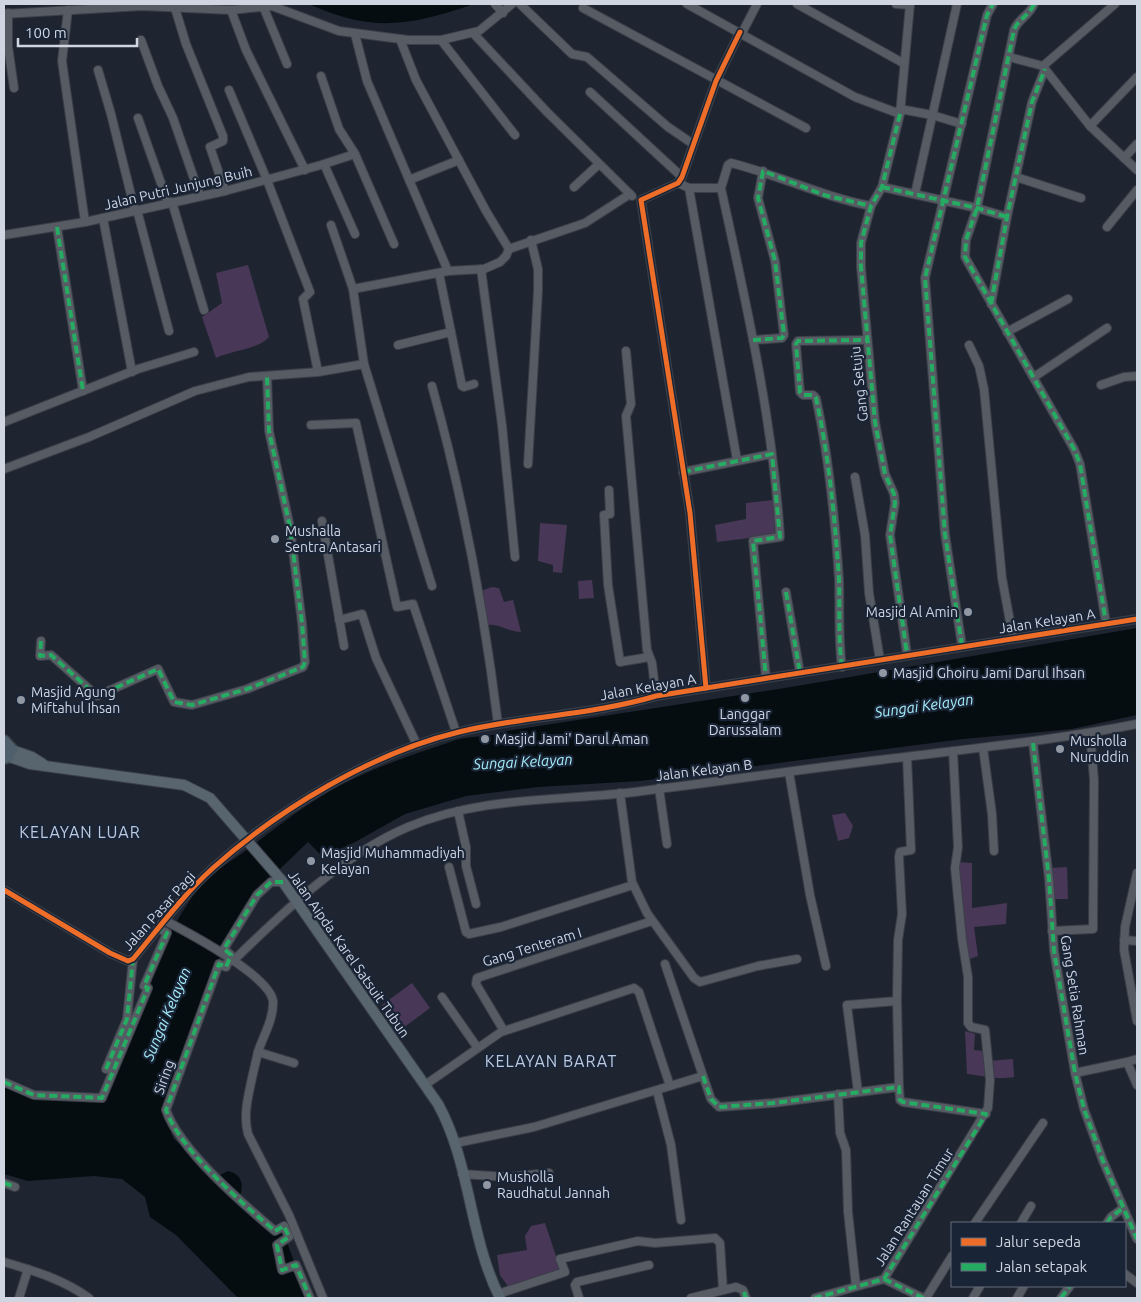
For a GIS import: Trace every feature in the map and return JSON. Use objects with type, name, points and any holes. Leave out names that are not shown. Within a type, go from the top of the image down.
[{"type":"main road","name":"Jalan Aipda. Karel Satsuit Tubun","points":[[6,751],[30,764],[184,785],[196,789],[210,798],[256,850],[298,902],[425,1085],[448,1123],[456,1143],[481,1246],[499,1296]]},
{"type":"street","points":[[14,88],[6,14],[73,7],[142,6],[231,10],[263,6],[281,8],[328,28],[355,34],[400,39],[441,40],[473,33],[503,13],[512,4]]},
{"type":"street","points":[[520,4],[572,54],[587,57],[668,127],[693,144]]},
{"type":"street","points":[[687,4],[741,32],[855,97],[900,112],[932,115],[962,124]]},
{"type":"street","points":[[641,200],[680,180],[716,81],[757,4]]},
{"type":"street","points":[[797,4],[903,63]]},
{"type":"street","points":[[896,4],[910,4]]},
{"type":"street","name":"Gang Setuju","points":[[908,654],[890,535],[895,503],[894,494],[886,474],[875,422],[866,340],[861,243],[871,206],[882,187],[900,112],[903,63],[910,4]]},
{"type":"street","points":[[915,194],[957,4]]},
{"type":"street","points":[[962,646],[946,541],[925,293],[926,273],[932,258],[987,15],[993,4]]},
{"type":"street","points":[[1034,4],[1028,14],[1015,26],[977,208],[966,240],[966,257],[1007,332],[1067,433],[1080,464],[1106,623]]},
{"type":"street","points":[[991,304],[1007,217],[1032,102],[1044,68],[1115,4]]},
{"type":"street","points":[[496,5],[503,13]]},
{"type":"street","points":[[263,6],[287,64]]},
{"type":"street","points":[[73,7],[62,61],[86,222]]},
{"type":"street","points":[[175,8],[186,44],[223,136],[223,141],[210,148],[225,191]]},
{"type":"street","points":[[583,8],[806,128]]},
{"type":"street","points":[[231,10],[246,50],[304,170]]},
{"type":"street","points":[[473,33],[599,164],[630,194],[641,200]]},
{"type":"street","points":[[355,34],[367,81],[448,271]]},
{"type":"street","points":[[400,39],[416,80],[509,249]]},
{"type":"street","points":[[141,40],[158,86],[173,118],[200,196]]},
{"type":"street","points":[[441,40],[515,135]]},
{"type":"street","points":[[1009,57],[1044,68],[1090,126],[1137,170]]},
{"type":"street","points":[[98,70],[169,331]]},
{"type":"street","points":[[321,76],[339,129],[355,154],[394,244]]},
{"type":"street","points":[[1090,126],[1137,76]]},
{"type":"street","points":[[229,90],[267,180],[310,292],[303,299],[318,372]]},
{"type":"street","points":[[590,92],[689,188],[737,460]]},
{"type":"street","points":[[138,118],[170,202],[204,310]]},
{"type":"street","points":[[1124,158],[1137,144]]},
{"type":"street","name":"Jalan Putri Junjung Buih","points":[[4,235],[86,222],[225,191],[355,154]]},
{"type":"street","points":[[409,180],[459,160]]},
{"type":"street","points":[[766,678],[753,541],[780,537],[772,454],[752,340],[721,188],[729,163],[763,171],[824,195],[871,206]]},
{"type":"street","points":[[324,164],[355,234]]},
{"type":"street","points":[[574,187],[599,164]]},
{"type":"street","points":[[752,340],[782,338],[784,335],[775,261],[758,198],[763,171]]},
{"type":"street","points":[[1016,177],[1081,198]]},
{"type":"street","points":[[882,187],[977,208],[1007,217]]},
{"type":"street","points":[[689,188],[721,188]]},
{"type":"street","points":[[1107,227],[1137,190]]},
{"type":"street","points":[[353,289],[448,271],[481,269],[500,262],[506,256],[509,249],[585,223],[630,194]]},
{"type":"street","points":[[641,200],[697,571],[699,635],[706,688]]},
{"type":"street","points":[[104,218],[132,372]]},
{"type":"street","points":[[332,225],[353,289],[364,364],[432,586]]},
{"type":"street","points":[[57,227],[83,391]]},
{"type":"street","points":[[528,464],[538,291],[538,269],[531,240]]},
{"type":"street","points":[[481,269],[502,426],[515,557]]},
{"type":"street","points":[[439,273],[462,386],[464,388],[474,384]]},
{"type":"street","points":[[1007,332],[1068,299]]},
{"type":"street","points":[[1034,377],[1107,328]]},
{"type":"street","points":[[398,345],[451,332]]},
{"type":"street","points":[[842,667],[839,642],[838,579],[825,444],[815,396],[800,392],[796,344],[798,341],[866,340]]},
{"type":"street","points":[[970,345],[979,366],[984,389],[1002,578],[1013,638]]},
{"type":"street","points":[[626,351],[631,404],[626,416],[649,657],[656,696]]},
{"type":"street","points":[[4,422],[132,372],[194,352]]},
{"type":"street","points":[[4,469],[89,437],[194,391],[249,377],[318,372],[364,364]]},
{"type":"street","points":[[40,641],[40,656],[51,655],[97,696],[158,669],[174,702],[192,705],[247,689],[303,667],[305,662],[302,623],[290,527],[269,431],[267,376]]},
{"type":"street","points":[[1100,385],[1137,376]]},
{"type":"street","points":[[432,386],[462,500],[487,633],[498,724]]},
{"type":"street","points":[[311,425],[356,423],[397,607],[413,604],[456,732]]},
{"type":"street","points":[[683,472],[772,454]]},
{"type":"street","points":[[855,477],[865,535],[868,593],[880,660]]},
{"type":"street","points":[[609,490],[610,514],[604,515],[607,565],[620,662],[649,657]]},
{"type":"street","points":[[322,521],[344,646]]},
{"type":"street","points":[[786,592],[800,673]]},
{"type":"street","points":[[339,620],[362,614],[376,658],[417,745]]},
{"type":"street","name":"Jalan Kelayan A","points":[[246,840],[321,790],[362,768],[417,745],[456,732],[627,703],[656,696],[842,667],[908,654],[1137,619]]},
{"type":"street","name":"Jalan Kelayan B","points":[[229,958],[359,853],[406,828],[458,811],[492,803],[620,793],[907,756],[1033,743],[1137,724]]},
{"type":"street","points":[[1052,932],[1093,929],[1094,779],[1090,734]]},
{"type":"street","name":"Gang Setia Rahman","points":[[1033,743],[1052,932],[1075,1073],[1084,1109],[1122,1208],[1137,1239]]},
{"type":"street","points":[[983,748],[992,814],[994,851]]},
{"type":"street","points":[[907,756],[911,850],[899,854],[902,914],[898,940],[897,1001],[900,1100],[986,1114],[990,1095],[985,1030],[971,1027],[968,1023],[968,977],[955,868],[958,847],[953,751]]},
{"type":"street","points":[[789,772],[810,895],[826,966]]},
{"type":"street","points":[[659,788],[667,844]]},
{"type":"street","points":[[620,793],[633,885],[652,921],[697,981],[797,959]]},
{"type":"street","points":[[458,811],[466,846],[466,866],[476,904]]},
{"type":"street","name":"Jalan Pasar Pagi","points":[[4,890],[110,953],[128,960],[133,959],[158,928],[214,867],[246,840]]},
{"type":"street","points":[[449,867],[466,932],[469,934],[501,927],[633,885]]},
{"type":"street","points":[[1137,873],[1124,940],[1126,965],[1137,1021]]},
{"type":"street","points":[[229,958],[231,955],[224,949],[257,895],[271,882],[280,880]]},
{"type":"street","points":[[166,921],[229,958],[257,977],[271,994],[271,1017],[258,1052],[245,1122],[248,1134],[291,1218],[323,1298]]},
{"type":"street","name":"Gang Tenteram I","points":[[504,1030],[476,984],[476,978],[652,921]]},
{"type":"street","points":[[4,1082],[34,1095],[102,1098],[148,988],[144,986],[167,933],[158,928]]},
{"type":"street","points":[[1124,940],[1137,941]]},
{"type":"street","name":"Siring","points":[[229,958],[226,967],[219,964],[166,1110],[179,1138],[239,1200],[275,1231],[284,1226]]},
{"type":"street","points":[[106,1069],[127,1019],[133,959]]},
{"type":"street","points":[[665,964],[711,1099],[719,1107],[768,1104],[899,1087]]},
{"type":"street","points":[[425,1085],[504,1030],[634,988],[639,992],[670,1086]]},
{"type":"street","points":[[442,997],[477,1047]]},
{"type":"street","points":[[858,1092],[847,1005],[897,1001]]},
{"type":"street","points":[[258,1052],[294,1063]]},
{"type":"street","points":[[1075,1073],[1137,1059]]},
{"type":"street","points":[[1127,1062],[1137,1085]]},
{"type":"street","points":[[456,1143],[534,1127],[703,1076]]},
{"type":"street","points":[[657,1091],[671,1145],[681,1220]]},
{"type":"street","points":[[838,1094],[840,1133],[846,1150],[848,1212],[856,1286]]},
{"type":"street","name":"Jalan Rantauan Timur","points":[[815,1298],[884,1279],[986,1114]]},
{"type":"street","points":[[976,1222],[1044,1123]]},
{"type":"street","points":[[462,1174],[507,1177],[549,1173]]},
{"type":"street","points":[[4,1183],[15,1187]]},
{"type":"street","points":[[1022,1222],[1030,1206]]},
{"type":"street","points":[[1108,1222],[1122,1208]]},
{"type":"street","points":[[291,1218],[284,1221],[289,1237],[277,1245],[282,1270],[296,1265],[310,1298]]},
{"type":"street","points":[[499,1296],[565,1272],[560,1259],[609,1246],[638,1241],[655,1243],[715,1238],[720,1243],[724,1290]]},
{"type":"street","points":[[884,1279],[924,1298],[951,1258]]},
{"type":"street","points":[[4,1262],[49,1275],[72,1286],[89,1298]]},
{"type":"street","points":[[579,1298],[575,1285],[577,1282],[649,1265]]},
{"type":"street","points":[[19,1298],[28,1269]]},
{"type":"street","points":[[1126,1275],[1137,1283]]},
{"type":"street","points":[[973,1298],[979,1287]]},
{"type":"street","points":[[1017,1298],[1023,1287]]},
{"type":"street","points":[[1061,1298],[1069,1287]]},
{"type":"street","points":[[691,1298],[740,1288],[746,1298]]},
{"type":"shaded area","points":[[248,265],[269,337],[258,345],[216,358],[202,317],[222,303],[216,273]]},
{"type":"shaded area","points":[[773,500],[775,535],[717,542],[715,525],[746,519],[746,503]]},
{"type":"shaded area","points":[[540,523],[567,525],[562,573],[553,572],[553,565],[538,561]]},
{"type":"shaded area","points":[[592,580],[594,598],[579,599],[578,581]]},
{"type":"shaded area","points":[[492,587],[499,588],[504,602],[513,600],[521,632],[496,625],[487,625],[481,591]]},
{"type":"shaded area","points":[[845,813],[853,826],[849,838],[838,841],[832,815]]},
{"type":"shaded area","points":[[958,862],[972,863],[972,908],[1007,903],[1006,924],[974,927],[978,956],[970,959],[966,945]]},
{"type":"shaded area","points":[[1067,867],[1068,899],[1053,899],[1050,868]]},
{"type":"shaded area","points":[[412,983],[430,1008],[399,1031],[382,1005]]},
{"type":"shaded area","points":[[965,1031],[975,1034],[974,1050],[984,1051],[987,1061],[1013,1059],[1014,1077],[996,1078],[967,1074]]},
{"type":"shaded area","points":[[545,1223],[561,1271],[510,1289],[500,1275],[497,1255],[527,1250],[525,1236],[531,1226]]},
{"type":"water","points":[[309,4],[474,4],[451,12],[410,21],[372,23],[332,13]]},
{"type":"water","name":"Sungai Kelayan","points":[[1137,628],[1137,715],[1072,729],[963,739],[640,781],[538,787],[466,796],[405,814],[357,841],[323,857],[308,842],[259,889],[223,948],[164,1107],[161,1109],[174,1139],[187,1150],[191,1157],[212,1179],[228,1171],[234,1173],[242,1183],[237,1202],[254,1219],[275,1235],[283,1231],[307,1298],[238,1298],[176,1235],[150,1217],[145,1197],[122,1179],[94,1176],[28,1181],[4,1174],[4,1085],[37,1098],[103,1101],[152,981],[149,979],[159,955],[170,932],[198,889],[215,872],[292,816],[315,800],[353,779],[396,761],[462,738],[494,735],[507,731],[791,687]]},
{"type":"marked path","points":[[962,646],[945,534],[925,278],[987,15],[993,4]]},
{"type":"marked path","points":[[1034,4],[1014,30],[977,208],[966,240],[965,257],[1074,449],[1080,464],[1106,623]]},
{"type":"marked path","points":[[991,304],[1007,217],[1032,102],[1045,69]]},
{"type":"marked path","points":[[900,114],[882,187],[871,206],[861,243],[861,267],[875,422],[885,474],[894,494],[895,503],[890,535],[907,654]]},
{"type":"marked path","points":[[753,340],[782,338],[784,335],[775,261],[758,198],[763,171],[824,195],[871,206]]},
{"type":"marked path","points":[[882,187],[977,208],[1007,217]]},
{"type":"marked path","points":[[57,227],[83,391]]},
{"type":"marked path","points":[[842,667],[839,579],[828,465],[816,398],[813,395],[803,395],[800,392],[796,344],[798,341],[866,340]]},
{"type":"marked path","points":[[41,641],[40,656],[51,655],[97,696],[158,669],[174,702],[192,705],[247,689],[303,667],[305,662],[302,623],[290,527],[269,431],[267,376]]},
{"type":"marked path","points":[[683,472],[772,454],[780,537],[753,541],[766,678]]},
{"type":"marked path","points":[[786,592],[800,673]]},
{"type":"marked path","points":[[1033,743],[1049,879],[1054,951],[1075,1073],[1084,1109],[1103,1161],[1137,1239]]},
{"type":"marked path","points":[[283,882],[271,882],[257,895],[224,949],[231,955],[226,967],[219,964],[166,1110],[173,1126],[184,1142],[213,1175],[275,1231],[284,1226],[289,1237],[277,1245],[282,1270],[296,1265],[310,1298]]},
{"type":"marked path","points":[[4,1082],[34,1095],[102,1098],[148,988],[144,986],[167,933],[158,928]]},
{"type":"marked path","points":[[106,1069],[127,1019],[133,959]]},
{"type":"marked path","points":[[703,1076],[711,1099],[719,1107],[773,1103],[899,1087],[900,1100],[903,1102],[986,1114],[884,1279],[815,1298]]},
{"type":"marked path","points":[[4,1183],[15,1187]]},
{"type":"marked path","points":[[1108,1222],[1123,1208]]},
{"type":"marked path","points":[[884,1279],[923,1298]]},
{"type":"marked path","points":[[1061,1298],[1069,1287]]},
{"type":"marked path","points":[[744,1292],[746,1298]]},
{"type":"cycle path","points":[[706,688],[690,513],[641,200],[678,183],[682,177],[716,81],[740,32]]},
{"type":"cycle path","points":[[4,890],[110,953],[128,961],[133,959],[202,878],[267,825],[328,786],[360,769],[426,741],[508,722],[583,712],[656,696],[1137,619]]},
{"type":"place","name":"Mushalla Sentra Antasari","points":[[275,539]]},
{"type":"place","name":"Masjid Al Amin","points":[[968,612]]},
{"type":"place","name":"Masjid Ghoiru Jami Darul Ihsan","points":[[883,673]]},
{"type":"place","name":"Langgar Darussalam","points":[[745,698]]},
{"type":"place","name":"Masjid Agung Miftahul Ihsan","points":[[21,700]]},
{"type":"place","name":"Masjid Jami' Darul Aman","points":[[485,739]]},
{"type":"place","name":"Musholla Nuruddin","points":[[1060,749]]},
{"type":"place","name":"Masjid Muhammadiyah Kelayan","points":[[311,861]]},
{"type":"place","name":"Musholla Raudhatul Jannah","points":[[487,1185]]},
{"type":"district","name":"KELAYAN LUAR","points":[[80,832]]},
{"type":"district","name":"KELAYAN BARAT","points":[[551,1061]]}]
